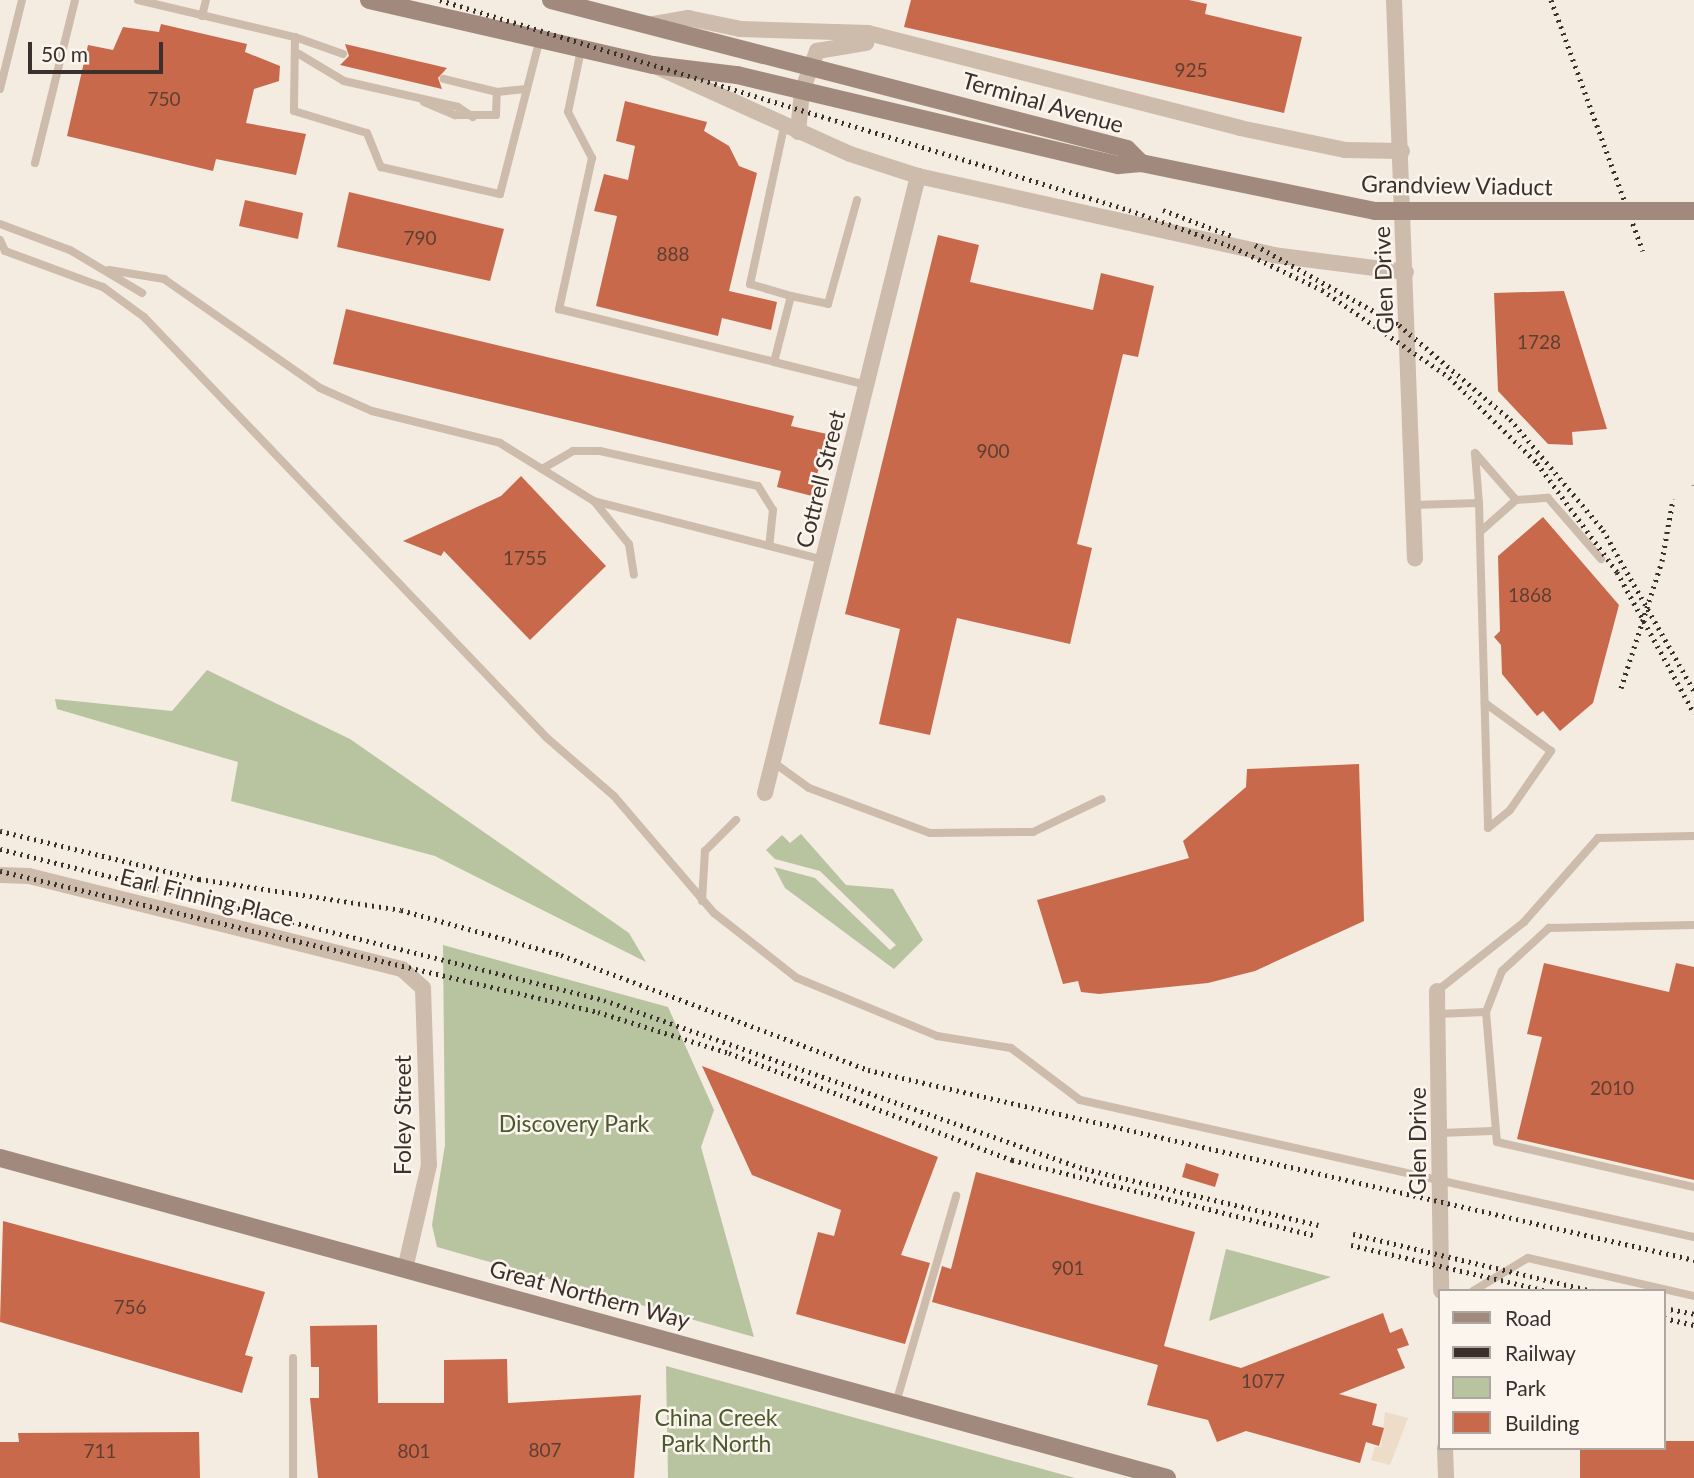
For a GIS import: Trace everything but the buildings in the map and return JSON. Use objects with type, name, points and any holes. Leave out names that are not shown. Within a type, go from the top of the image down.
[{"type":"main road","name":"Terminal Avenue","points":[[369,0],[539,42],[653,65],[737,75],[1119,165],[1141,163]]},
{"type":"main road","name":"Terminal Avenue","points":[[551,0],[1127,149],[1141,163]]},
{"type":"main road","name":"Grandview Viaduct","points":[[1141,163],[1374,211],[1694,211]]},
{"type":"main road","name":"Great Northern Way","points":[[0,1158],[1167,1478]]},
{"type":"street","name":"Glen Drive","points":[[1394,0],[1402,150],[1415,559]]},
{"type":"street","name":"Terminal Avenue","points":[[648,25],[688,18],[740,29],[868,33],[902,47],[1345,150],[1402,150]]},
{"type":"street","points":[[791,130],[817,51],[835,44],[902,47]]},
{"type":"street","name":"Terminal Avenue","points":[[653,65],[791,130],[918,176],[1273,255],[1406,272]]},
{"type":"street","name":"Cottrell Street","points":[[765,793],[918,176]]},
{"type":"street","name":"Earl Finning Place","points":[[0,875],[29,876],[402,969]]},
{"type":"street","name":"Foley Street","points":[[402,969],[423,988],[429,1165],[405,1269]]},
{"type":"street","name":"Glen Drive","points":[[1437,991],[1441,1289]]},
{"type":"street","points":[[1445,1450],[1446,1478]]},
{"type":"lane","points":[[0,89],[22,0]]},
{"type":"lane","points":[[35,163],[75,0]]},
{"type":"lane","points":[[138,0],[295,37],[343,54]]},
{"type":"lane","points":[[202,16],[206,0]]},
{"type":"lane","points":[[295,37],[299,54],[294,111],[367,133],[381,167],[500,194],[539,42]]},
{"type":"lane","points":[[580,50],[568,112],[592,158],[559,309],[867,385]]},
{"type":"lane","points":[[299,54],[344,81],[421,100],[434,111],[473,117],[496,115],[501,106],[497,92]]},
{"type":"lane","points":[[444,79],[497,92],[526,89]]},
{"type":"lane","points":[[791,130],[750,284],[828,304],[856,200]]},
{"type":"lane","points":[[0,224],[109,270],[142,293]]},
{"type":"lane","points":[[0,240],[5,251],[103,287],[144,317],[449,638],[614,796],[702,901],[797,978],[937,1036],[1011,1048],[1080,1100],[1694,1237]]},
{"type":"lane","points":[[109,270],[164,278],[193,294],[320,388],[372,411],[500,443],[594,501],[823,560]]},
{"type":"lane","points":[[774,362],[791,296]]},
{"type":"lane","points":[[542,469],[573,451],[600,451],[758,486],[773,510],[769,546]]},
{"type":"lane","points":[[1485,703],[1552,751],[1510,810],[1488,828],[1487,800],[1481,531],[1475,453],[1516,500]]},
{"type":"lane","points":[[1481,531],[1516,500],[1548,498],[1601,559]]},
{"type":"lane","points":[[594,501],[629,544],[634,576]]},
{"type":"lane","points":[[1413,505],[1479,503]]},
{"type":"lane","points":[[773,762],[809,788],[930,833],[1033,832],[1102,799]]},
{"type":"lane","points":[[702,901],[705,851],[736,820]]},
{"type":"lane","points":[[1437,991],[1524,922],[1598,838],[1694,836]]},
{"type":"lane","points":[[1694,925],[1549,929],[1503,971],[1486,1012],[1492,1131],[1497,1142],[1694,1186]]},
{"type":"lane","points":[[1437,1014],[1486,1012]]},
{"type":"lane","points":[[1440,1133],[1492,1131]]},
{"type":"lane","points":[[896,1403],[956,1196]]},
{"type":"lane","points":[[1476,1289],[1528,1258],[1663,1289]]},
{"type":"lane","points":[[1666,1290],[1694,1296]]},
{"type":"lane","points":[[293,1358],[293,1478]]},
{"type":"green space","points":[[207,670],[350,739],[629,933],[646,962],[435,856],[231,801],[238,762],[57,709],[55,699],[172,711]]},
{"type":"green space","points":[[801,834],[846,885],[893,889],[923,940],[894,969],[785,888],[774,867],[815,878],[890,950],[896,945],[820,871],[775,859],[766,850],[782,835],[790,843]]},
{"type":"green space","name":"Discovery Park","points":[[443,945],[668,1007],[714,1110],[701,1147],[754,1337],[437,1247],[432,1225],[445,1145]]},
{"type":"green space","points":[[1226,1249],[1331,1277],[1209,1321]]},
{"type":"green space","name":"China Creek Park North","points":[[666,1366],[1075,1478],[668,1478]]},
{"type":"shaded area","points":[[1385,1412],[1408,1418],[1390,1465],[1371,1460],[1375,1447],[1381,1447]]},
{"type":"railway","points":[[440,0],[1129,210],[1233,247],[1322,290],[1449,377],[1537,463],[1617,572],[1694,713]]},
{"type":"railway","points":[[1551,0],[1643,251]]},
{"type":"railway","points":[[1163,210],[1232,236]]},
{"type":"railway","points":[[1255,245],[1399,325],[1510,419],[1603,530],[1694,691]]},
{"type":"railway","points":[[1621,688],[1662,561],[1673,499]]},
{"type":"railway","points":[[0,831],[199,879],[401,910],[561,955],[868,1070],[1694,1260]]},
{"type":"railway","points":[[0,849],[604,1000],[1085,1169],[1318,1225]]},
{"type":"railway","points":[[0,871],[598,1012],[729,1053],[1012,1160],[1313,1235]]},
{"type":"railway","points":[[1353,1234],[1584,1289]]},
{"type":"railway","points":[[1351,1245],[1538,1289]]},
{"type":"railway","points":[[1666,1308],[1694,1314]]},
{"type":"railway","points":[[1666,1318],[1694,1325]]}]
